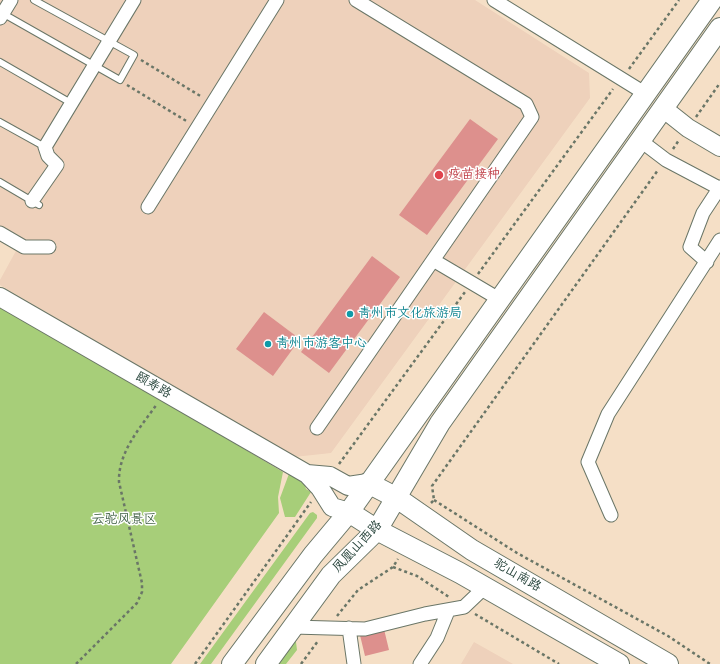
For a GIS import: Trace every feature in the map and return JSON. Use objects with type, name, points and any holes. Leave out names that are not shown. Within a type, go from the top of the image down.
[{"type":"main road","points":[[232,664],[313,555],[349,512],[368,483],[712,0]]},
{"type":"main road","name":"凤凰山西路","points":[[266,664],[331,575],[377,530],[440,423],[720,28]]},
{"type":"main road","name":"驼山南路","points":[[368,483],[397,498],[472,550],[668,664]]},
{"type":"main road","name":"驼山南路","points":[[349,512],[377,530],[485,587],[618,664]]},
{"type":"street","points":[[1,14],[11,0]]},
{"type":"street","points":[[35,203],[57,165],[48,156],[45,147],[134,0]]},
{"type":"street","points":[[148,207],[277,0]]},
{"type":"street","points":[[317,428],[532,117],[526,104],[356,0]]},
{"type":"street","points":[[494,0],[646,94]]},
{"type":"street","points":[[664,109],[688,128],[720,147]]},
{"type":"street","points":[[641,141],[666,160],[719,188],[703,213],[690,247],[707,262]]},
{"type":"street","points":[[0,233],[24,247],[49,247]]},
{"type":"street","points":[[611,515],[588,462],[608,414],[720,240]]},
{"type":"street","points":[[433,260],[499,299]]},
{"type":"street","name":"颐寿路","points":[[0,297],[307,474],[325,482]]},
{"type":"street","points":[[349,512],[332,507],[325,482],[348,486],[368,483]]},
{"type":"street","points":[[293,627],[365,629],[424,614],[464,607],[485,587]]},
{"type":"street","points":[[420,664],[437,638],[448,611]]},
{"type":"street","points":[[349,628],[354,664]]},
{"type":"lane","points":[[1,14],[120,80],[134,56],[34,0]]},
{"type":"lane","points":[[0,62],[71,103]]},
{"type":"lane","points":[[0,122],[45,147]]},
{"type":"lane","points":[[0,182],[35,203]]},
{"type":"path","points":[[194,664],[325,482],[679,0]]},
{"type":"path","points":[[134,56],[212,104]]},
{"type":"path","points":[[120,80],[197,128]]},
{"type":"path","points":[[710,664],[668,636],[517,553],[473,526],[434,500],[432,486],[720,83]]},
{"type":"path","points":[[76,664],[137,603],[142,592],[142,583],[119,482],[119,470],[122,458],[131,441],[164,392]]},
{"type":"path","points":[[358,590],[393,568]]},
{"type":"shaded area","points":[[0,0],[475,0],[589,73],[590,98],[331,453],[294,457],[0,285],[0,280],[17,249],[0,239]]},
{"type":"shaded area","points":[[474,642],[513,664],[461,664]]},
{"type":"green space","name":"云驼风景区","points":[[0,304],[283,472],[278,497],[279,513],[171,664],[0,664]]},
{"type":"green space","points":[[290,471],[303,478],[306,489],[311,492],[295,517],[285,517],[280,498]]},
{"type":"green space","points":[[313,512],[317,515],[317,518],[211,664],[200,664],[310,513]]},
{"type":"green space","points":[[293,640],[296,642],[297,650],[286,664],[272,664]]},
{"type":"building","points":[[470,119],[498,139],[427,235],[399,215]]},
{"type":"building","name":"青州市文化旅游局","points":[[372,256],[400,277],[329,373],[301,352]]},
{"type":"building","name":"青州市游客中心","points":[[264,312],[300,339],[273,376],[236,349]]},
{"type":"building","points":[[383,625],[389,650],[365,656],[359,631]]},
{"type":"place","name":"疫苗接种","points":[[439,175]]},
{"type":"place","name":"青州市文化旅游局","points":[[350,314]]},
{"type":"place","name":"青州市游客中心","points":[[268,344]]}]
